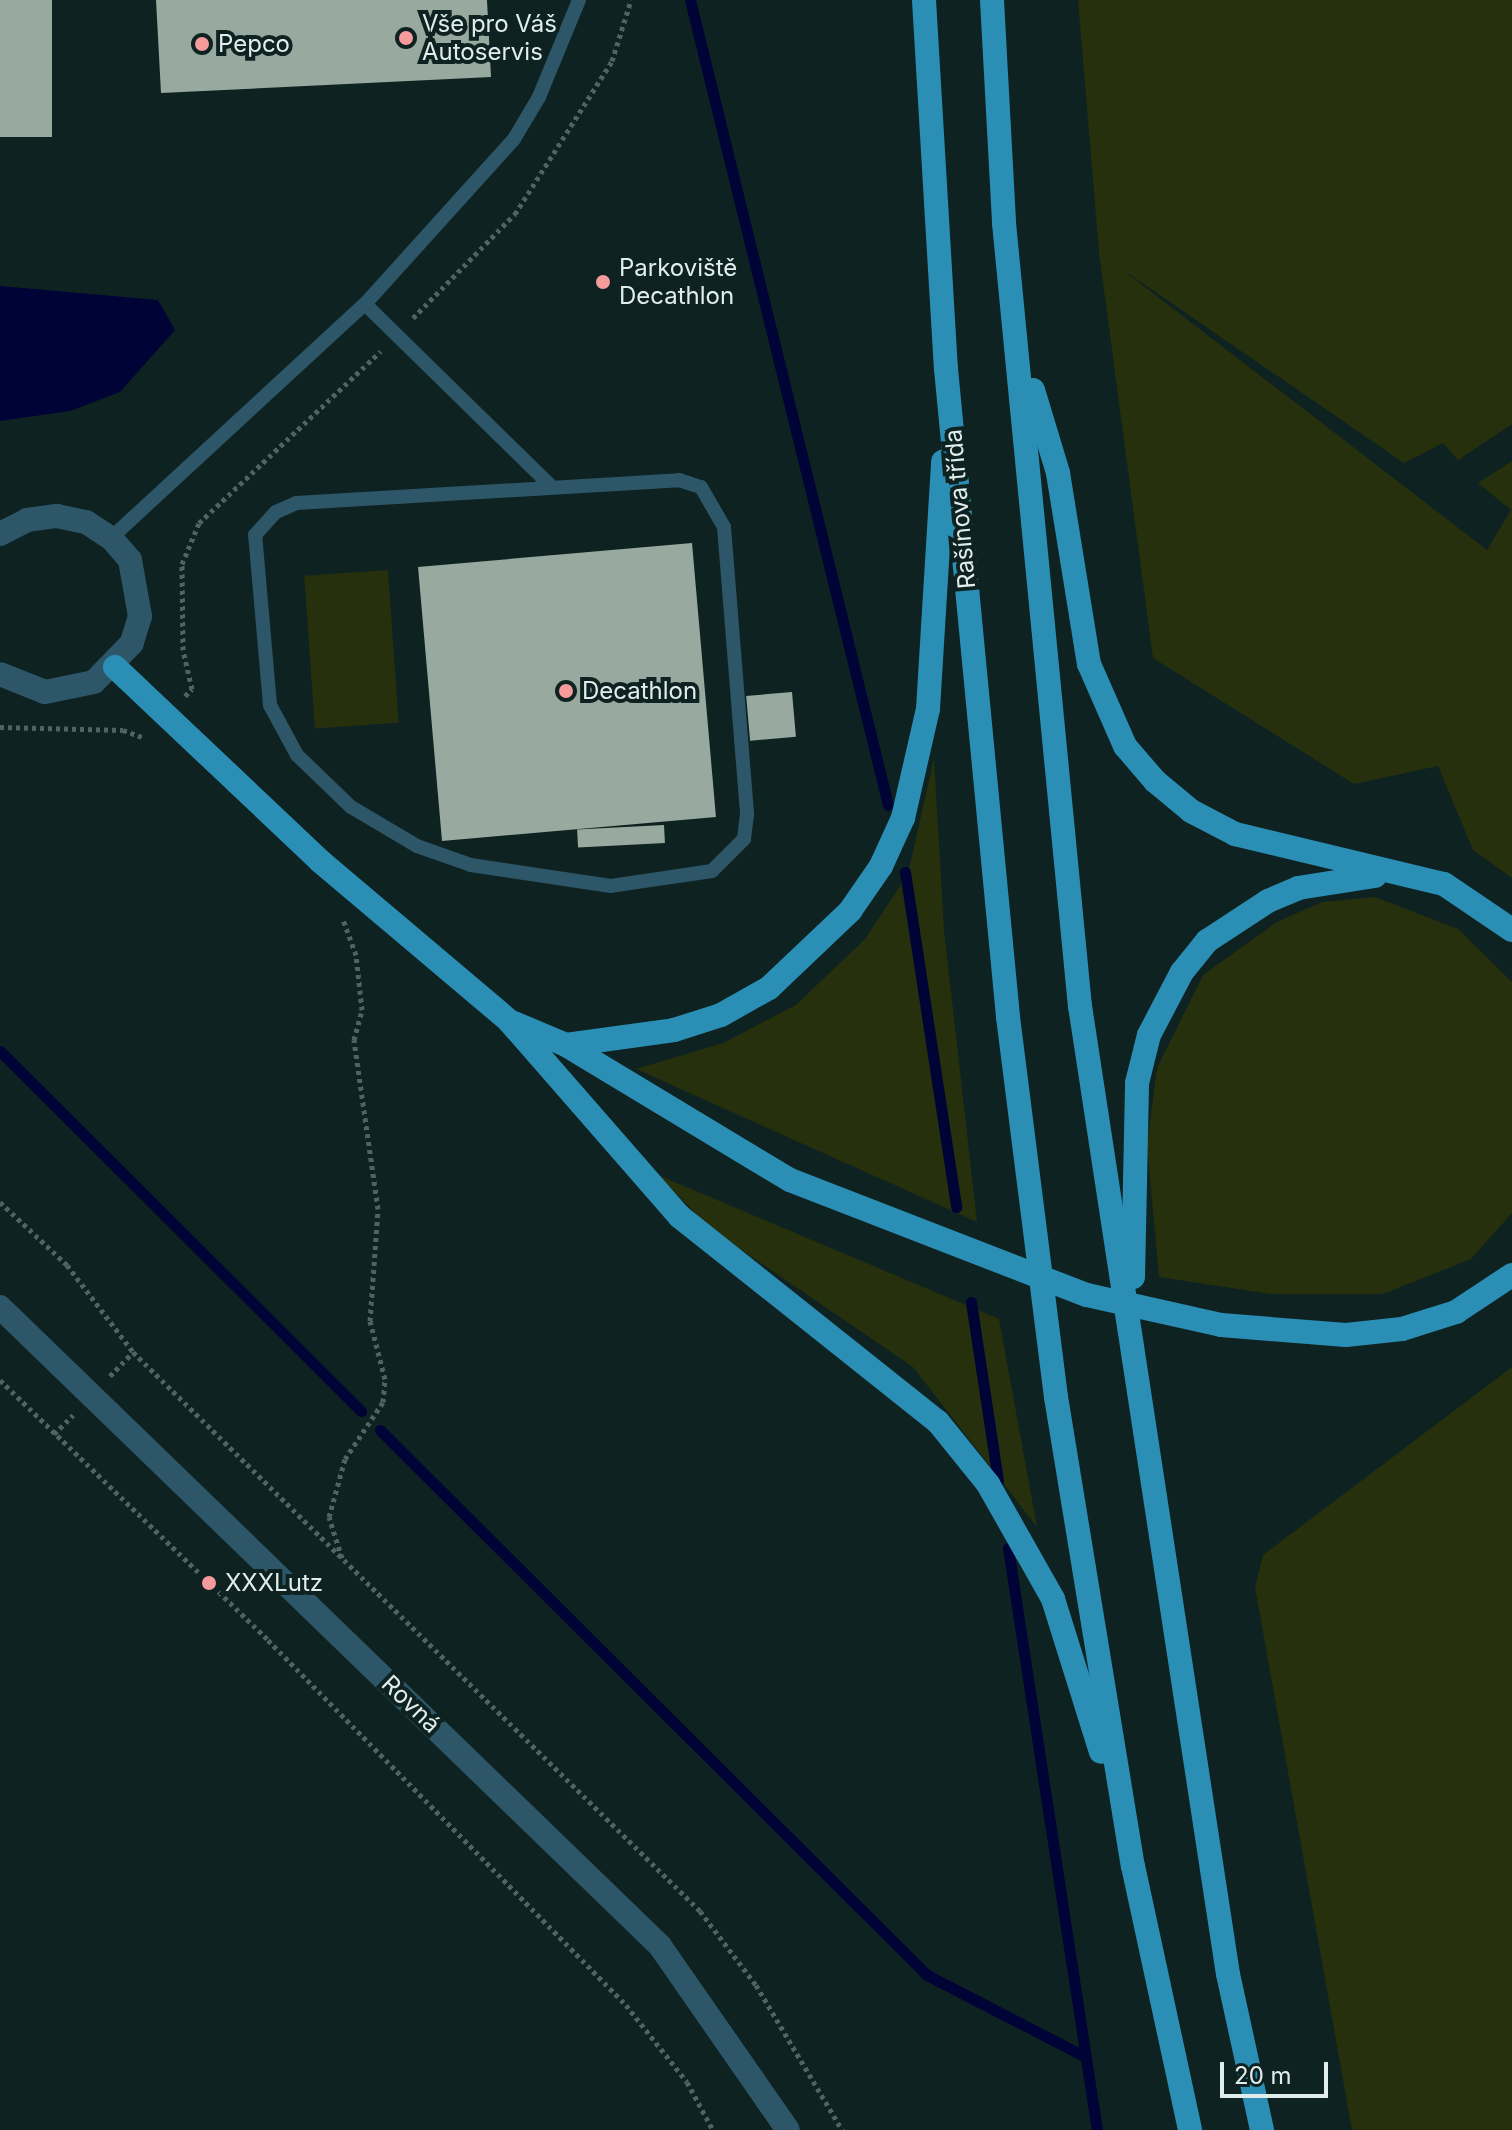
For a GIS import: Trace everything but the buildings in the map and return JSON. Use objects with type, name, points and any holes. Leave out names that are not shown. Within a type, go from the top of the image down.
[{"type":"main road","name":"Rašínova třída","points":[[924,0],[946,369],[1008,1017],[1056,1397],[1133,1866]]},
{"type":"main road","points":[[992,0],[1004,223],[1018,341],[1080,1006],[1228,1974],[1262,2130]]},
{"type":"main road","points":[[1018,341],[1058,473],[1089,664],[1125,746],[1191,811],[1235,834],[1444,884],[1512,930]]},
{"type":"main road","points":[[566,1045],[674,1030],[721,1015],[769,988],[850,911],[881,866],[903,818],[928,709],[946,369]]},
{"type":"main road","points":[[115,667],[320,861],[509,1021],[679,1216],[897,1384],[979,1472],[1024,1542],[1062,1620],[1133,1866],[1190,2130]]},
{"type":"main road","points":[[1137,1391],[1131,1131],[1137,1083],[1163,1002],[1207,941],[1247,912],[1298,888],[1396,874]]},
{"type":"main road","points":[[509,1021],[566,1045],[790,1180],[1047,1281],[1221,1325],[1346,1335],[1402,1329],[1456,1312],[1512,1275]]},
{"type":"street","points":[[0,534],[27,520],[57,516],[111,538],[130,560],[140,601],[132,643],[115,667],[70,690],[45,692],[0,674]]},
{"type":"street","name":"Rovná","points":[[0,1307],[660,1946],[788,2130]]},
{"type":"lane","points":[[111,538],[365,304],[514,139],[539,97],[579,0]]},
{"type":"lane","points":[[365,304],[552,487],[679,480],[701,487],[716,507],[724,527],[747,814],[739,846],[712,871],[650,884],[576,884],[509,874],[417,846],[351,807],[297,755],[270,705],[255,535],[276,512],[296,503],[552,487]]},
{"type":"path","points":[[0,727],[123,730],[144,740],[192,689],[183,650],[182,564],[199,523],[324,408],[515,214],[612,61],[631,0]]},
{"type":"path","points":[[341,915],[356,955],[362,1010],[354,1040],[378,1209],[370,1321],[385,1379],[383,1402],[345,1459],[329,1517],[343,1559]]},
{"type":"path","points":[[0,1202],[67,1265],[133,1352],[700,1911],[756,1985],[842,2130]]},
{"type":"path","points":[[118,1367],[133,1352]]},
{"type":"path","points":[[0,1380],[268,1640],[626,2005],[687,2082],[713,2130]]},
{"type":"path","points":[[54,1434],[75,1413]]},
{"type":"green space","points":[[1078,0],[1512,0],[1512,424],[1458,460],[1443,443],[1404,463],[1119,267],[1487,550],[1511,510],[1478,483],[1512,461],[1512,878],[1473,850],[1438,766],[1354,784],[1153,658],[1099,252]]},
{"type":"green space","points":[[388,570],[399,723],[315,728],[304,576]]},
{"type":"green space","points":[[934,758],[944,930],[977,1222],[636,1069],[723,1043],[796,1005],[865,939],[908,874]]},
{"type":"green space","points":[[1375,897],[1458,929],[1512,982],[1512,1213],[1471,1259],[1383,1294],[1271,1294],[1159,1277],[1147,1144],[1157,1068],[1203,975],[1277,922],[1322,902]]},
{"type":"green space","points":[[658,1175],[999,1319],[1037,1527],[913,1367],[711,1229]]},
{"type":"green space","points":[[1512,1367],[1512,2130],[1352,2130],[1255,1587],[1263,1555]]},
{"type":"shaded area","points":[[0,286],[158,300],[175,330],[120,392],[70,411],[0,421]]},
{"type":"waterway","points":[[690,0],[888,805]]},
{"type":"waterway","points":[[905,872],[956,1207]]},
{"type":"waterway","points":[[0,1051],[361,1411]]},
{"type":"waterway","points":[[971,1302],[998,1481]]},
{"type":"waterway","points":[[380,1430],[927,1975],[1086,2057]]},
{"type":"waterway","points":[[1008,1548],[1097,2130]]},
{"type":"place","name":"Vše pro Váš Autoservis","points":[[406,38]]},
{"type":"place","name":"Pepco","points":[[202,44]]},
{"type":"place","name":"Parkoviště Decathlon","points":[[603,282]]},
{"type":"place","name":"Decathlon","points":[[566,691]]},
{"type":"place","name":"XXXLutz","points":[[209,1583]]}]
